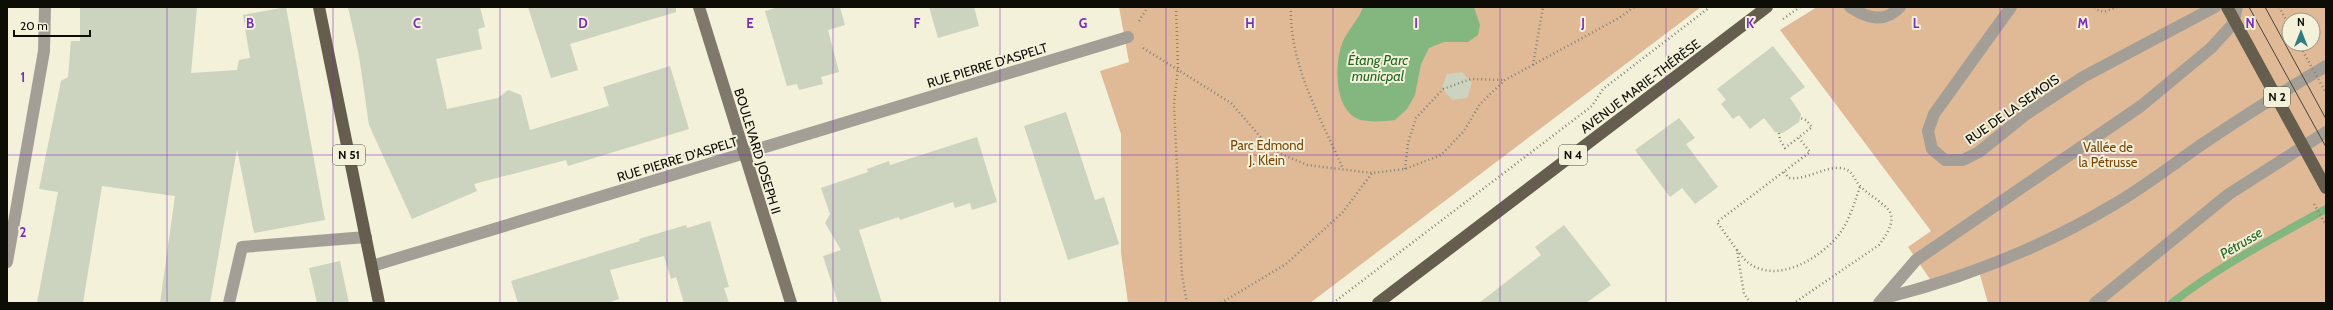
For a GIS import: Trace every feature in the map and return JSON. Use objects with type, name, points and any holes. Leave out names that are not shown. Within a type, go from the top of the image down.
[{"type":"main road","name":"N 51","points":[[319,7],[380,303]]},
{"type":"main road","name":"BOULEVARD JOSEPH II","points":[[699,7],[791,303]]},
{"type":"main road","name":"AVENUE MARIE-THÉRÈSE","points":[[1378,303],[1767,7]]},
{"type":"main road","name":"N 2","points":[[2227,7],[2326,188]]},
{"type":"street","points":[[7,262],[44,51],[46,7]]},
{"type":"street","points":[[1850,7],[1865,16],[1882,18],[1900,7]]},
{"type":"street","name":"RUE DE LA SEMOIS","points":[[2011,7],[1934,114],[1928,131],[1932,149],[1945,160],[1963,160],[1979,152],[2025,115],[2084,77],[2215,7]]},
{"type":"street","points":[[1882,301],[1916,260],[2141,106],[2205,53],[2232,24],[2236,7]]},
{"type":"street","name":"RUE PIERRE D'ASPELT","points":[[372,266],[1128,37]]},
{"type":"street","points":[[1882,301],[1934,285],[2046,240],[2114,205],[2248,113],[2326,66]]},
{"type":"street","points":[[2095,303],[2230,194],[2326,132]]},
{"type":"street","points":[[229,303],[242,247],[366,236]]},
{"type":"path","points":[[1176,7],[1178,68],[1174,104],[1182,276],[1187,303]]},
{"type":"path","points":[[1291,7],[1290,27],[1300,71],[1344,169]]},
{"type":"path","points":[[1533,65],[1542,7]]},
{"type":"path","points":[[1128,37],[1151,55],[1178,68],[1231,103],[1272,150],[1307,165],[1372,173],[1405,168],[1441,155],[1464,131],[1480,104],[1505,80],[1634,7]]},
{"type":"path","points":[[1333,303],[1592,106],[1603,89],[1710,7]]},
{"type":"path","points":[[2095,7],[2097,10],[2104,12],[2117,7]]},
{"type":"path","points":[[2303,52],[2326,93]]},
{"type":"path","points":[[1405,168],[1408,143],[1416,118],[1443,89],[1472,79],[1505,80]]},
{"type":"path","points":[[1779,133],[1780,140],[1785,148],[1812,127],[1806,120],[1800,118]]},
{"type":"path","points":[[1799,138],[1810,152],[1717,222],[1737,250],[1750,264],[1767,270],[1785,270],[1804,263],[1824,249],[1837,236],[1846,222],[1860,187]]},
{"type":"path","points":[[1784,172],[1790,178],[1801,179],[1840,168],[1853,174],[1860,187],[1888,208],[1892,217],[1887,235],[1879,245],[1794,303]]},
{"type":"path","points":[[1222,303],[1286,264],[1343,212],[1372,173]]},
{"type":"path","points":[[1737,250],[1744,294],[1751,303]]},
{"type":"green space","name":"Parc Edmond J. Klein","points":[[1119,7],[1701,7],[1310,303],[1128,303],[1121,253],[1121,134],[1100,71],[1129,62]]},
{"type":"green space","name":"Vallée de la Pétrusse","points":[[1817,7],[2326,7],[2326,303],[1988,303],[1978,268],[1934,285],[1908,247],[1931,231],[1780,30]]},
{"type":"water","name":"Étang Parc municpal","points":[[1363,7],[1474,7],[1480,25],[1478,35],[1468,42],[1444,42],[1429,48],[1421,64],[1415,95],[1407,109],[1395,120],[1367,121],[1358,119],[1350,114],[1344,105],[1340,95],[1337,70],[1338,59],[1344,39]]},
{"type":"building","points":[[80,7],[197,7],[191,73],[237,70],[239,60],[250,58],[243,15],[286,7],[325,220],[254,233],[237,149],[210,303],[160,303],[175,196],[102,186],[83,303],[37,303],[58,192],[39,189],[61,81],[68,77],[71,41],[80,41]]},
{"type":"building","points":[[348,7],[480,7],[485,27],[478,29],[482,49],[436,59],[447,109],[498,98],[508,90],[521,95],[530,130],[609,106],[603,87],[670,66],[689,129],[568,166],[566,160],[474,184],[477,191],[412,219],[369,125],[359,56]]},
{"type":"building","points":[[528,7],[676,7],[676,12],[570,44],[578,70],[551,78]]},
{"type":"building","points":[[778,7],[840,7],[845,25],[828,30],[839,72],[821,77],[823,84],[799,90],[797,84],[787,86],[765,11]]},
{"type":"building","points":[[929,7],[974,7],[979,26],[938,38]]},
{"type":"building","points":[[1773,46],[1805,87],[1790,98],[1801,114],[1799,122],[1783,133],[1775,132],[1764,118],[1750,129],[1739,115],[1733,119],[1721,104],[1726,100],[1717,89]]},
{"type":"building","points":[[1462,72],[1472,83],[1467,98],[1452,100],[1442,88],[1447,74]]},
{"type":"building","points":[[1066,112],[1095,200],[1104,197],[1119,244],[1068,260],[1024,126]]},
{"type":"building","points":[[1679,118],[1695,138],[1686,144],[1718,187],[1695,204],[1682,188],[1670,197],[1635,150]]},
{"type":"building","points":[[977,137],[997,202],[972,210],[970,203],[955,208],[953,202],[900,220],[899,217],[859,230],[882,303],[838,303],[823,256],[841,250],[825,223],[830,214],[821,188],[868,172],[867,169],[889,161],[890,165]]},
{"type":"building","points":[[710,221],[729,287],[724,288],[729,303],[684,303],[676,277],[671,279],[664,256],[610,270],[619,299],[608,303],[518,303],[511,281],[640,241],[639,239],[686,225],[687,228]]},
{"type":"building","points":[[1564,225],[1611,285],[1586,303],[1479,303],[1541,255],[1535,247]]},
{"type":"building","points":[[340,261],[349,303],[317,303],[309,268]]},
{"type":"waterway","name":"Pétrusse","points":[[2172,303],[2228,265],[2326,209]]},
{"type":"tram line","points":[[2249,7],[2326,147]]},
{"type":"tram line","points":[[2265,7],[2326,119]]}]
